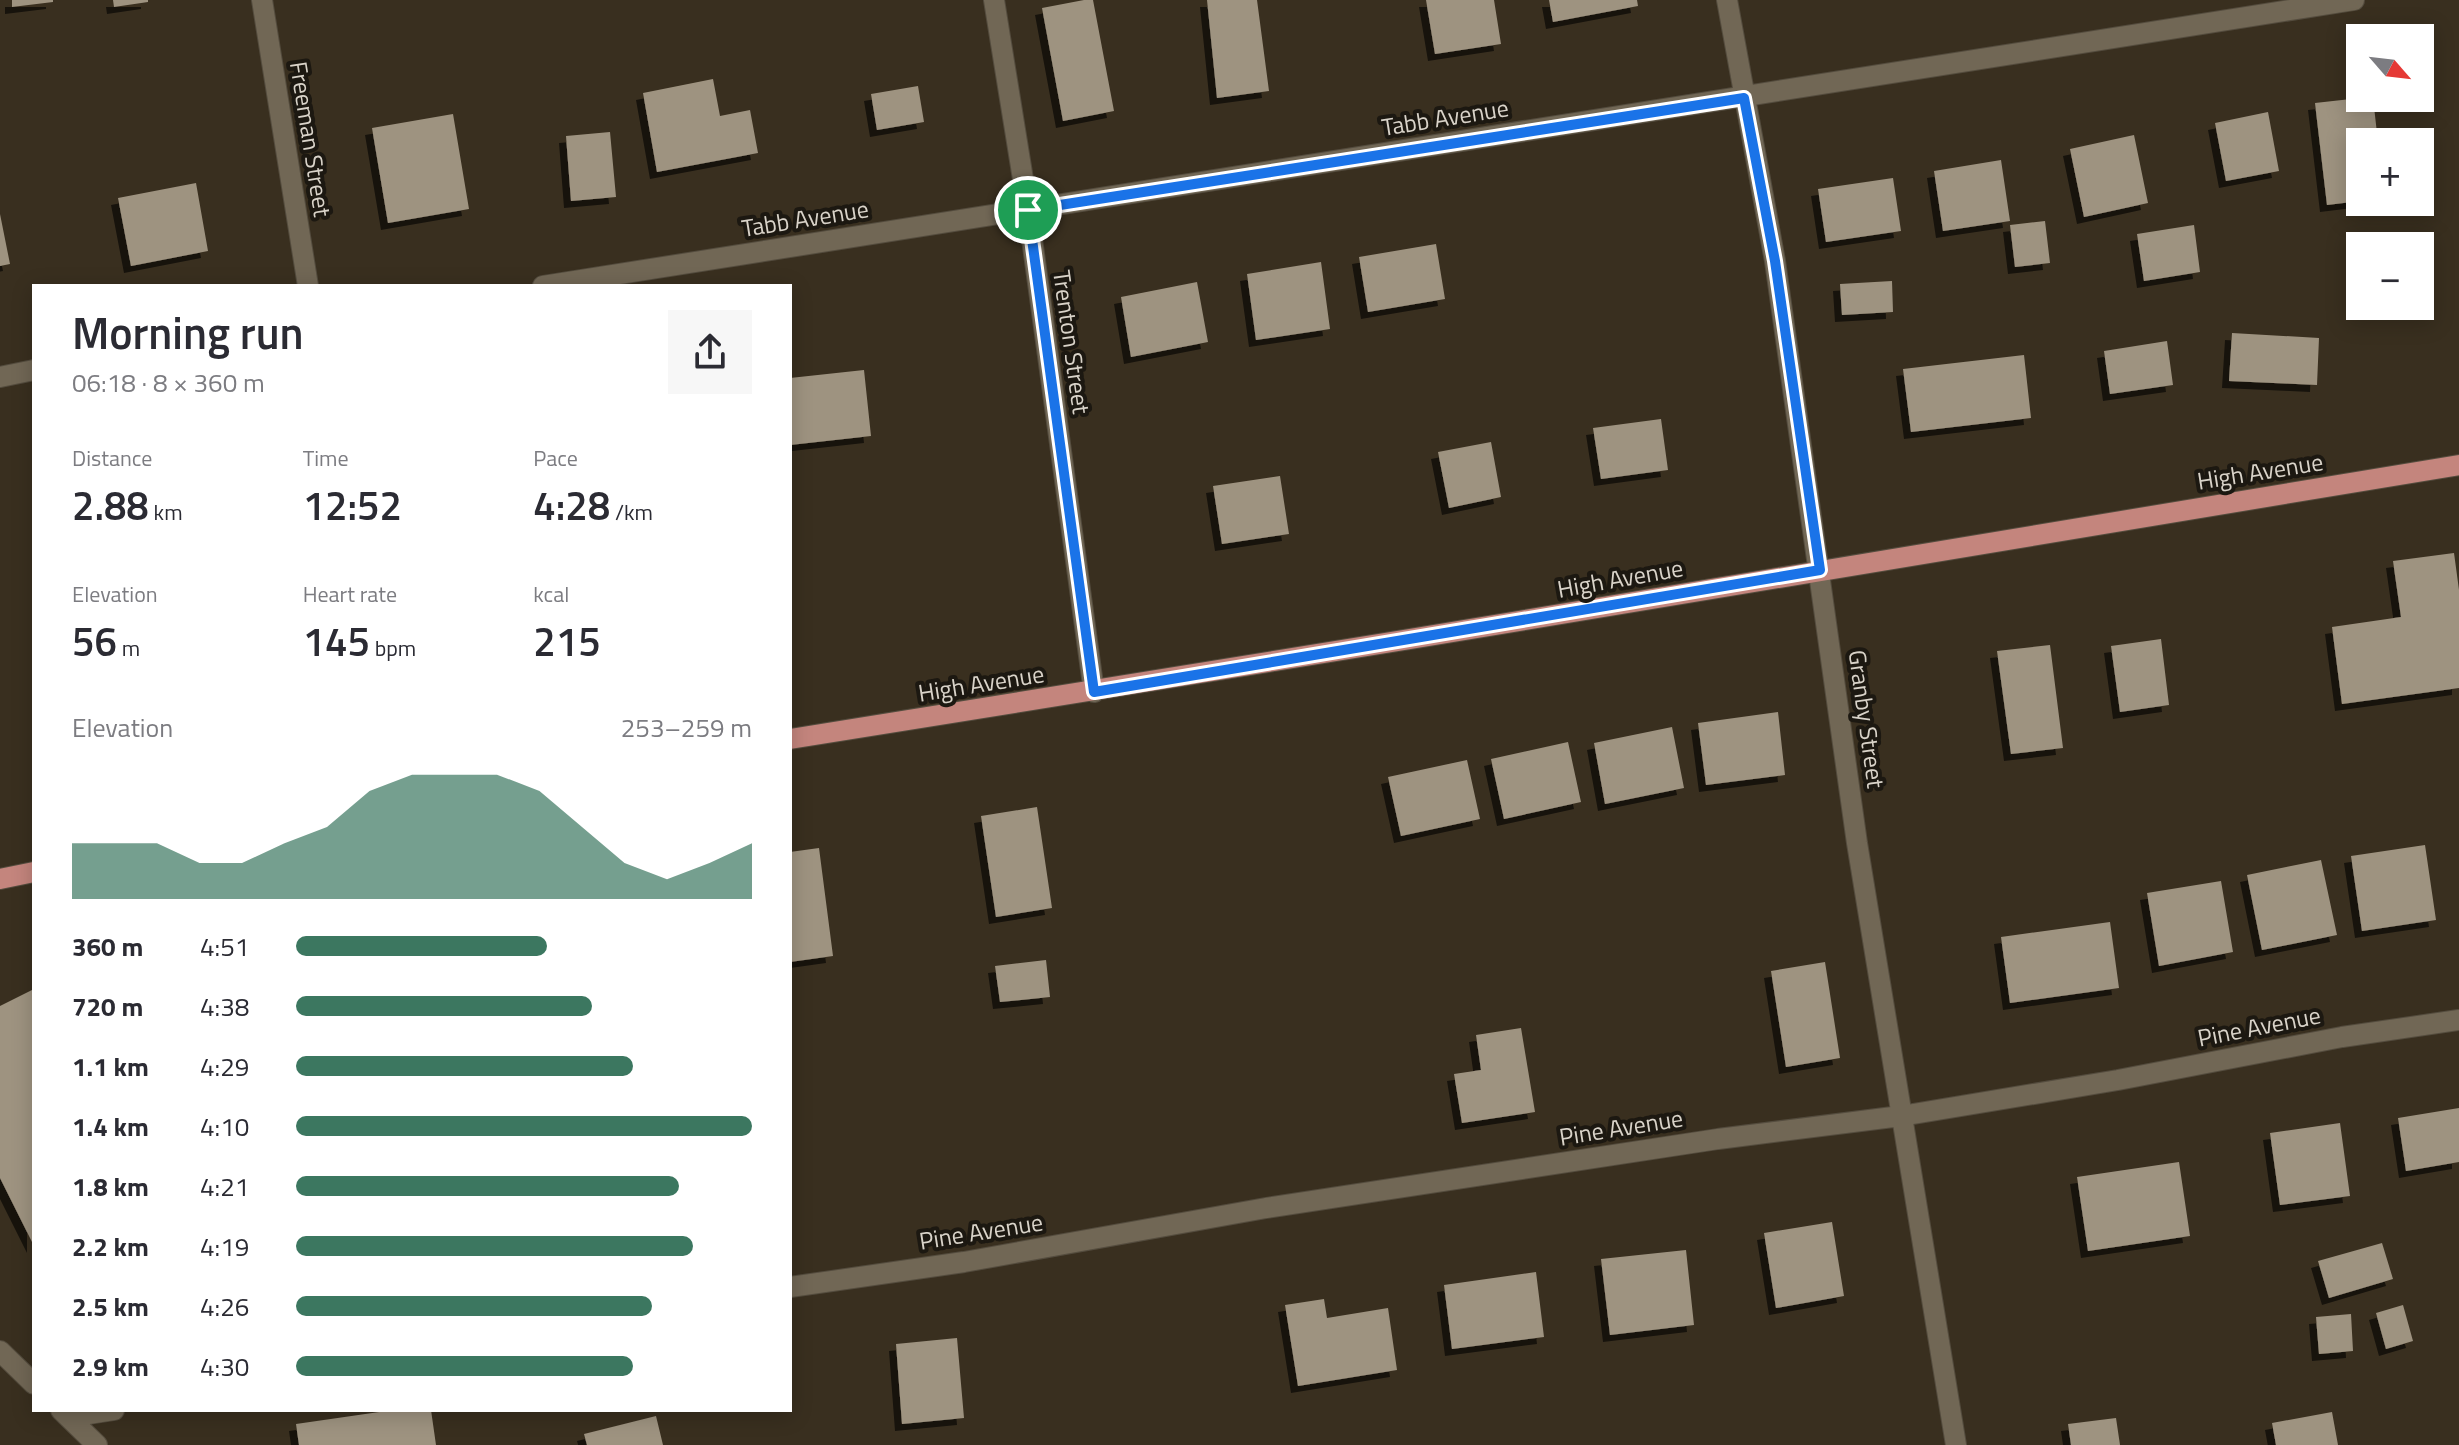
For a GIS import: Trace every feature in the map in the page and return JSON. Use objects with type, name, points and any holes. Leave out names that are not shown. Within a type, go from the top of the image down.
[{"type":"main road","name":"High Avenue","points":[[792,739],[1094,692],[2459,465]]},
{"type":"main road","points":[[0,879],[32,872]]},
{"type":"street","name":"Freeman Street","points":[[262,0],[308,284]]},
{"type":"street","name":"Trenton Street","points":[[994,0],[1028,210],[1094,692]]},
{"type":"street","name":"Granby Street","points":[[1727,0],[1775,261],[1857,843],[1956,1445]]},
{"type":"street","name":"Tabb Avenue","points":[[556,284],[2354,0]]},
{"type":"street","points":[[0,377],[32,370]]},
{"type":"street","name":"Pine Avenue","points":[[792,1287],[964,1262],[1266,1208],[1703,1141],[1901,1116],[2118,1080],[2342,1037],[2459,1020]]},
{"type":"street","points":[[0,1351],[32,1382]]},
{"type":"street","points":[[65,1414],[90,1412]]},
{"type":"street","points":[[65,1414],[97,1445]]},
{"type":"building","points":[[12,0],[53,0],[53,2],[12,7]]},
{"type":"building","points":[[113,0],[148,0],[148,2],[114,7]]},
{"type":"building","points":[[1093,0],[1114,111],[1063,121],[1042,8]]},
{"type":"building","points":[[1207,0],[1257,0],[1269,91],[1217,98]]},
{"type":"building","points":[[1426,0],[1494,0],[1501,44],[1435,54]]},
{"type":"building","points":[[1549,0],[1637,0],[1638,6],[1553,22]]},
{"type":"building","points":[[713,79],[720,116],[750,110],[758,153],[657,172],[643,93]]},
{"type":"building","points":[[918,86],[924,122],[877,130],[871,94]]},
{"type":"building","points":[[2346,100],[2346,112],[2375,112],[2376,128],[2346,128],[2346,203],[2327,205],[2315,103]]},
{"type":"building","points":[[2268,112],[2279,171],[2226,181],[2215,123]]},
{"type":"building","points":[[453,114],[469,209],[388,223],[372,128]]},
{"type":"building","points":[[610,132],[616,197],[571,201],[566,136]]},
{"type":"building","points":[[2134,135],[2148,203],[2084,217],[2070,149]]},
{"type":"building","points":[[2001,160],[2010,221],[1943,231],[1934,171]]},
{"type":"building","points":[[1893,178],[1901,231],[1826,242],[1818,189]]},
{"type":"building","points":[[196,183],[208,251],[131,266],[118,198]]},
{"type":"building","points":[[0,214],[10,264],[0,266]]},
{"type":"building","points":[[2045,221],[2050,263],[2015,267],[2010,225]]},
{"type":"building","points":[[2194,225],[2200,272],[2144,281],[2137,234]]},
{"type":"building","points":[[1436,244],[1445,299],[1368,312],[1359,257]]},
{"type":"building","points":[[1321,262],[1330,329],[1256,340],[1247,274]]},
{"type":"building","points":[[1892,281],[1893,312],[1842,315],[1840,284]]},
{"type":"building","points":[[1197,282],[1208,342],[1131,357],[1121,297]]},
{"type":"building","points":[[2232,333],[2319,338],[2317,385],[2229,381]]},
{"type":"building","points":[[2167,341],[2173,385],[2110,394],[2104,351]]},
{"type":"building","points":[[2024,355],[2031,418],[1911,432],[1903,369]]},
{"type":"building","points":[[864,370],[871,436],[792,445],[792,378]]},
{"type":"building","points":[[1661,419],[1668,470],[1601,479],[1593,428]]},
{"type":"building","points":[[1491,442],[1501,497],[1449,508],[1438,452]]},
{"type":"building","points":[[1280,476],[1289,534],[1222,544],[1213,486]]},
{"type":"building","points":[[2454,553],[2459,590],[2459,688],[2342,704],[2332,627],[2401,617],[2393,561]]},
{"type":"building","points":[[2161,639],[2169,705],[2120,712],[2111,646]]},
{"type":"building","points":[[2050,645],[2063,748],[2011,754],[1997,651]]},
{"type":"building","points":[[1778,712],[1785,775],[1706,785],[1698,723]]},
{"type":"building","points":[[1672,727],[1684,788],[1605,804],[1594,743]]},
{"type":"building","points":[[1568,742],[1581,802],[1504,819],[1491,759]]},
{"type":"building","points":[[1467,760],[1480,819],[1401,836],[1388,777]]},
{"type":"building","points":[[1037,807],[1052,908],[996,917],[981,816]]},
{"type":"building","points":[[2425,845],[2436,920],[2362,931],[2351,856]]},
{"type":"building","points":[[819,848],[833,956],[792,962],[792,852]]},
{"type":"building","points":[[2321,860],[2337,935],[2262,950],[2247,875]]},
{"type":"building","points":[[2221,881],[2233,952],[2159,966],[2147,893]]},
{"type":"building","points":[[2110,922],[2119,988],[2010,1003],[2001,937]]},
{"type":"building","points":[[1046,960],[1050,997],[1000,1002],[995,966]]},
{"type":"building","points":[[1825,962],[1840,1058],[1786,1067],[1771,971]]},
{"type":"building","points":[[32,990],[32,1242],[0,1178],[0,1006]]},
{"type":"building","points":[[1521,1028],[1535,1112],[1462,1123],[1454,1074],[1481,1070],[1476,1035]]},
{"type":"building","points":[[2459,1108],[2459,1162],[2406,1171],[2398,1118]]},
{"type":"building","points":[[2340,1123],[2350,1196],[2280,1205],[2270,1133]]},
{"type":"building","points":[[2179,1162],[2190,1236],[2088,1251],[2077,1177]]},
{"type":"building","points":[[1832,1222],[1844,1296],[1776,1308],[1764,1233]]},
{"type":"building","points":[[2382,1243],[2393,1279],[2329,1298],[2318,1261]]},
{"type":"building","points":[[1686,1250],[1694,1325],[1610,1335],[1601,1259]]},
{"type":"building","points":[[1536,1272],[1544,1337],[1452,1349],[1444,1285]]},
{"type":"building","points":[[1324,1299],[1327,1318],[1388,1308],[1397,1370],[1298,1386],[1285,1305]]},
{"type":"building","points":[[2403,1305],[2413,1341],[2386,1349],[2376,1313]]},
{"type":"building","points":[[2351,1314],[2353,1351],[2319,1354],[2316,1317]]},
{"type":"building","points":[[957,1338],[964,1418],[902,1424],[896,1344]]},
{"type":"building","points":[[379,1412],[431,1412],[436,1445],[299,1445],[296,1424]]},
{"type":"building","points":[[2332,1412],[2338,1445],[2276,1445],[2272,1423]]},
{"type":"building","points":[[656,1416],[663,1445],[587,1445],[584,1434]]},
{"type":"building","points":[[2116,1418],[2120,1445],[2071,1445],[2068,1424]]},
{"type":"route","points":[[1744,98],[1775,261],[1820,570],[1094,692],[1028,210],[1744,98]]}]
